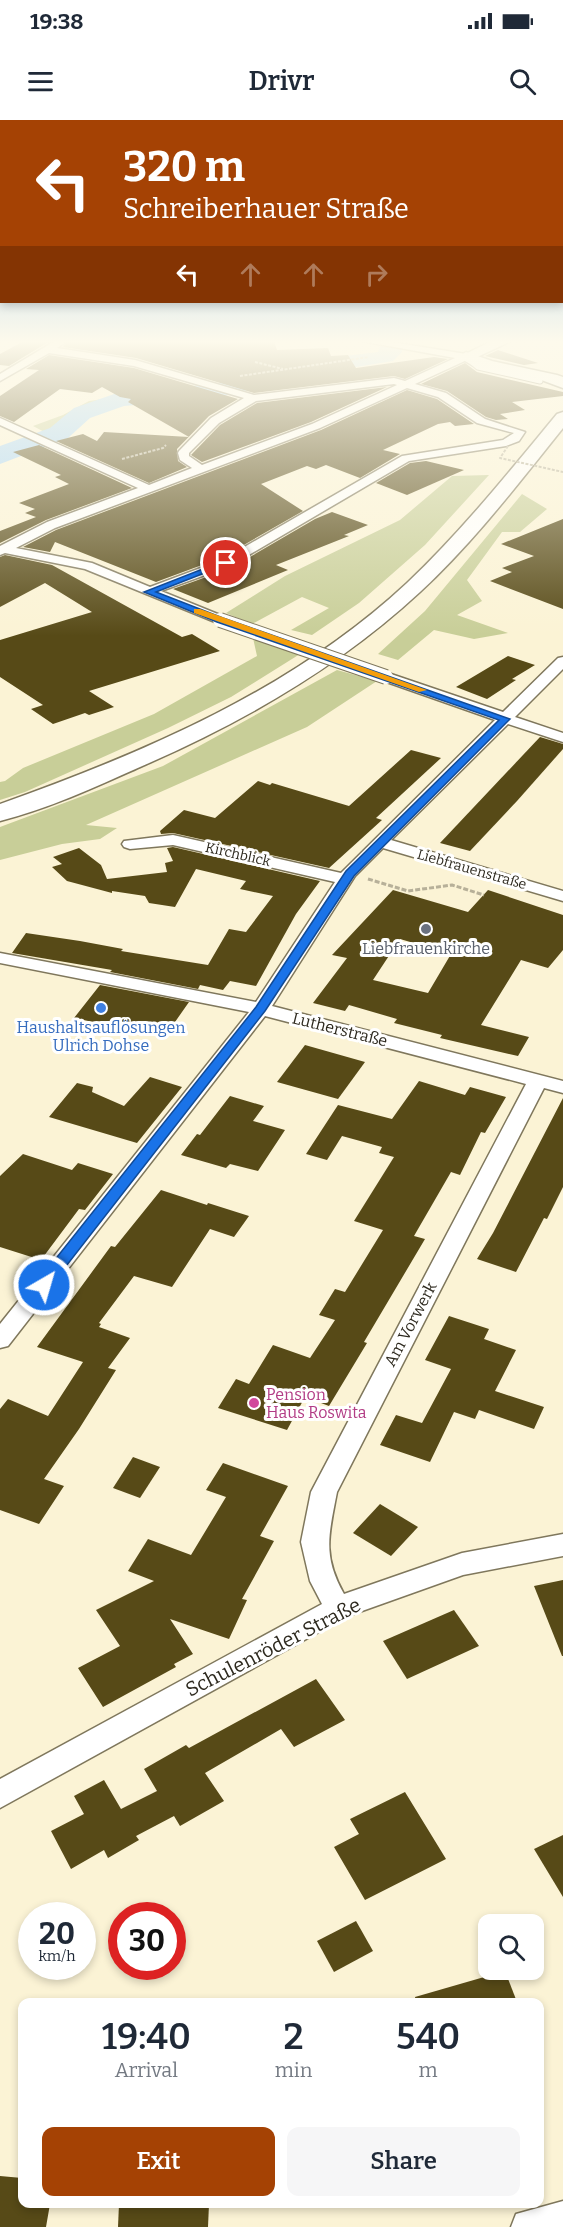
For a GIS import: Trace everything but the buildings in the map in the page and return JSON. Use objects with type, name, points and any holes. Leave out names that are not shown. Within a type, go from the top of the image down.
[{"type":"highway","points":[[0,813],[103,774],[197,732],[319,662],[375,621],[424,578],[529,459],[542,439]]},
{"type":"highway","points":[[529,459],[563,446]]},
{"type":"street","points":[[42,439],[147,488]]},
{"type":"street","points":[[195,439],[183,456],[189,463],[201,469]]},
{"type":"street","points":[[1,550],[51,525],[280,439]]},
{"type":"street","points":[[148,592],[226,563],[406,458],[506,443],[512,439]]},
{"type":"street","points":[[1,550],[88,566],[220,620],[563,738]]},
{"type":"street","points":[[0,1340],[261,1009],[348,876],[563,661]]},
{"type":"street","name":"Kirchblick","points":[[130,843],[173,840],[348,876]]},
{"type":"street","name":"Liebfrauenstraße","points":[[382,843],[563,896]]},
{"type":"street","name":"Lutherstraße","points":[[0,958],[261,1009],[563,1087]]},
{"type":"street","name":"Am Vorwerk","points":[[338,1608],[323,1581],[314,1542],[324,1492],[538,1080]]},
{"type":"street","name":"Schulenröder Straße","points":[[0,1794],[338,1608],[462,1564],[563,1545]]},
{"type":"street","points":[[530,2227],[563,2219]]},
{"type":"path","points":[[97,465],[163,448],[171,440],[192,442]]},
{"type":"path","points":[[508,446],[500,458],[563,472]]},
{"type":"path","points":[[348,876],[408,891],[452,885],[484,895]]},
{"type":"green space","points":[[489,475],[425,545],[359,603],[312,635],[291,630],[329,608],[302,597],[252,624],[226,613],[285,576],[400,520],[452,476]]},
{"type":"green space","points":[[522,494],[547,509],[520,532],[502,532],[467,580],[482,601],[457,615],[508,633],[474,639],[434,630],[398,660],[378,654],[425,611]]},
{"type":"green space","points":[[253,638],[300,654],[231,697],[168,728],[25,792],[0,800],[0,782],[23,768],[154,714],[257,656]]},
{"type":"green space","points":[[337,670],[377,681],[307,727],[86,825],[117,828],[100,839],[62,844],[0,860],[0,827],[163,766]]},
{"type":"waterway","points":[[0,456],[42,439]]},
{"type":"slow traffic","points":[[197,611],[423,690]]},
{"type":"place","name":"Liebfrauenkirche","points":[[426,929]]},
{"type":"place","name":"Haushaltsauflösungen Ulrich Dohse","points":[[101,1008]]},
{"type":"place","name":"Pension Haus Roswita","points":[[254,1403]]},
{"type":"route","points":[[44,1285],[261,1009],[350,873],[505,719],[220,620],[148,592],[226,563]]}]
